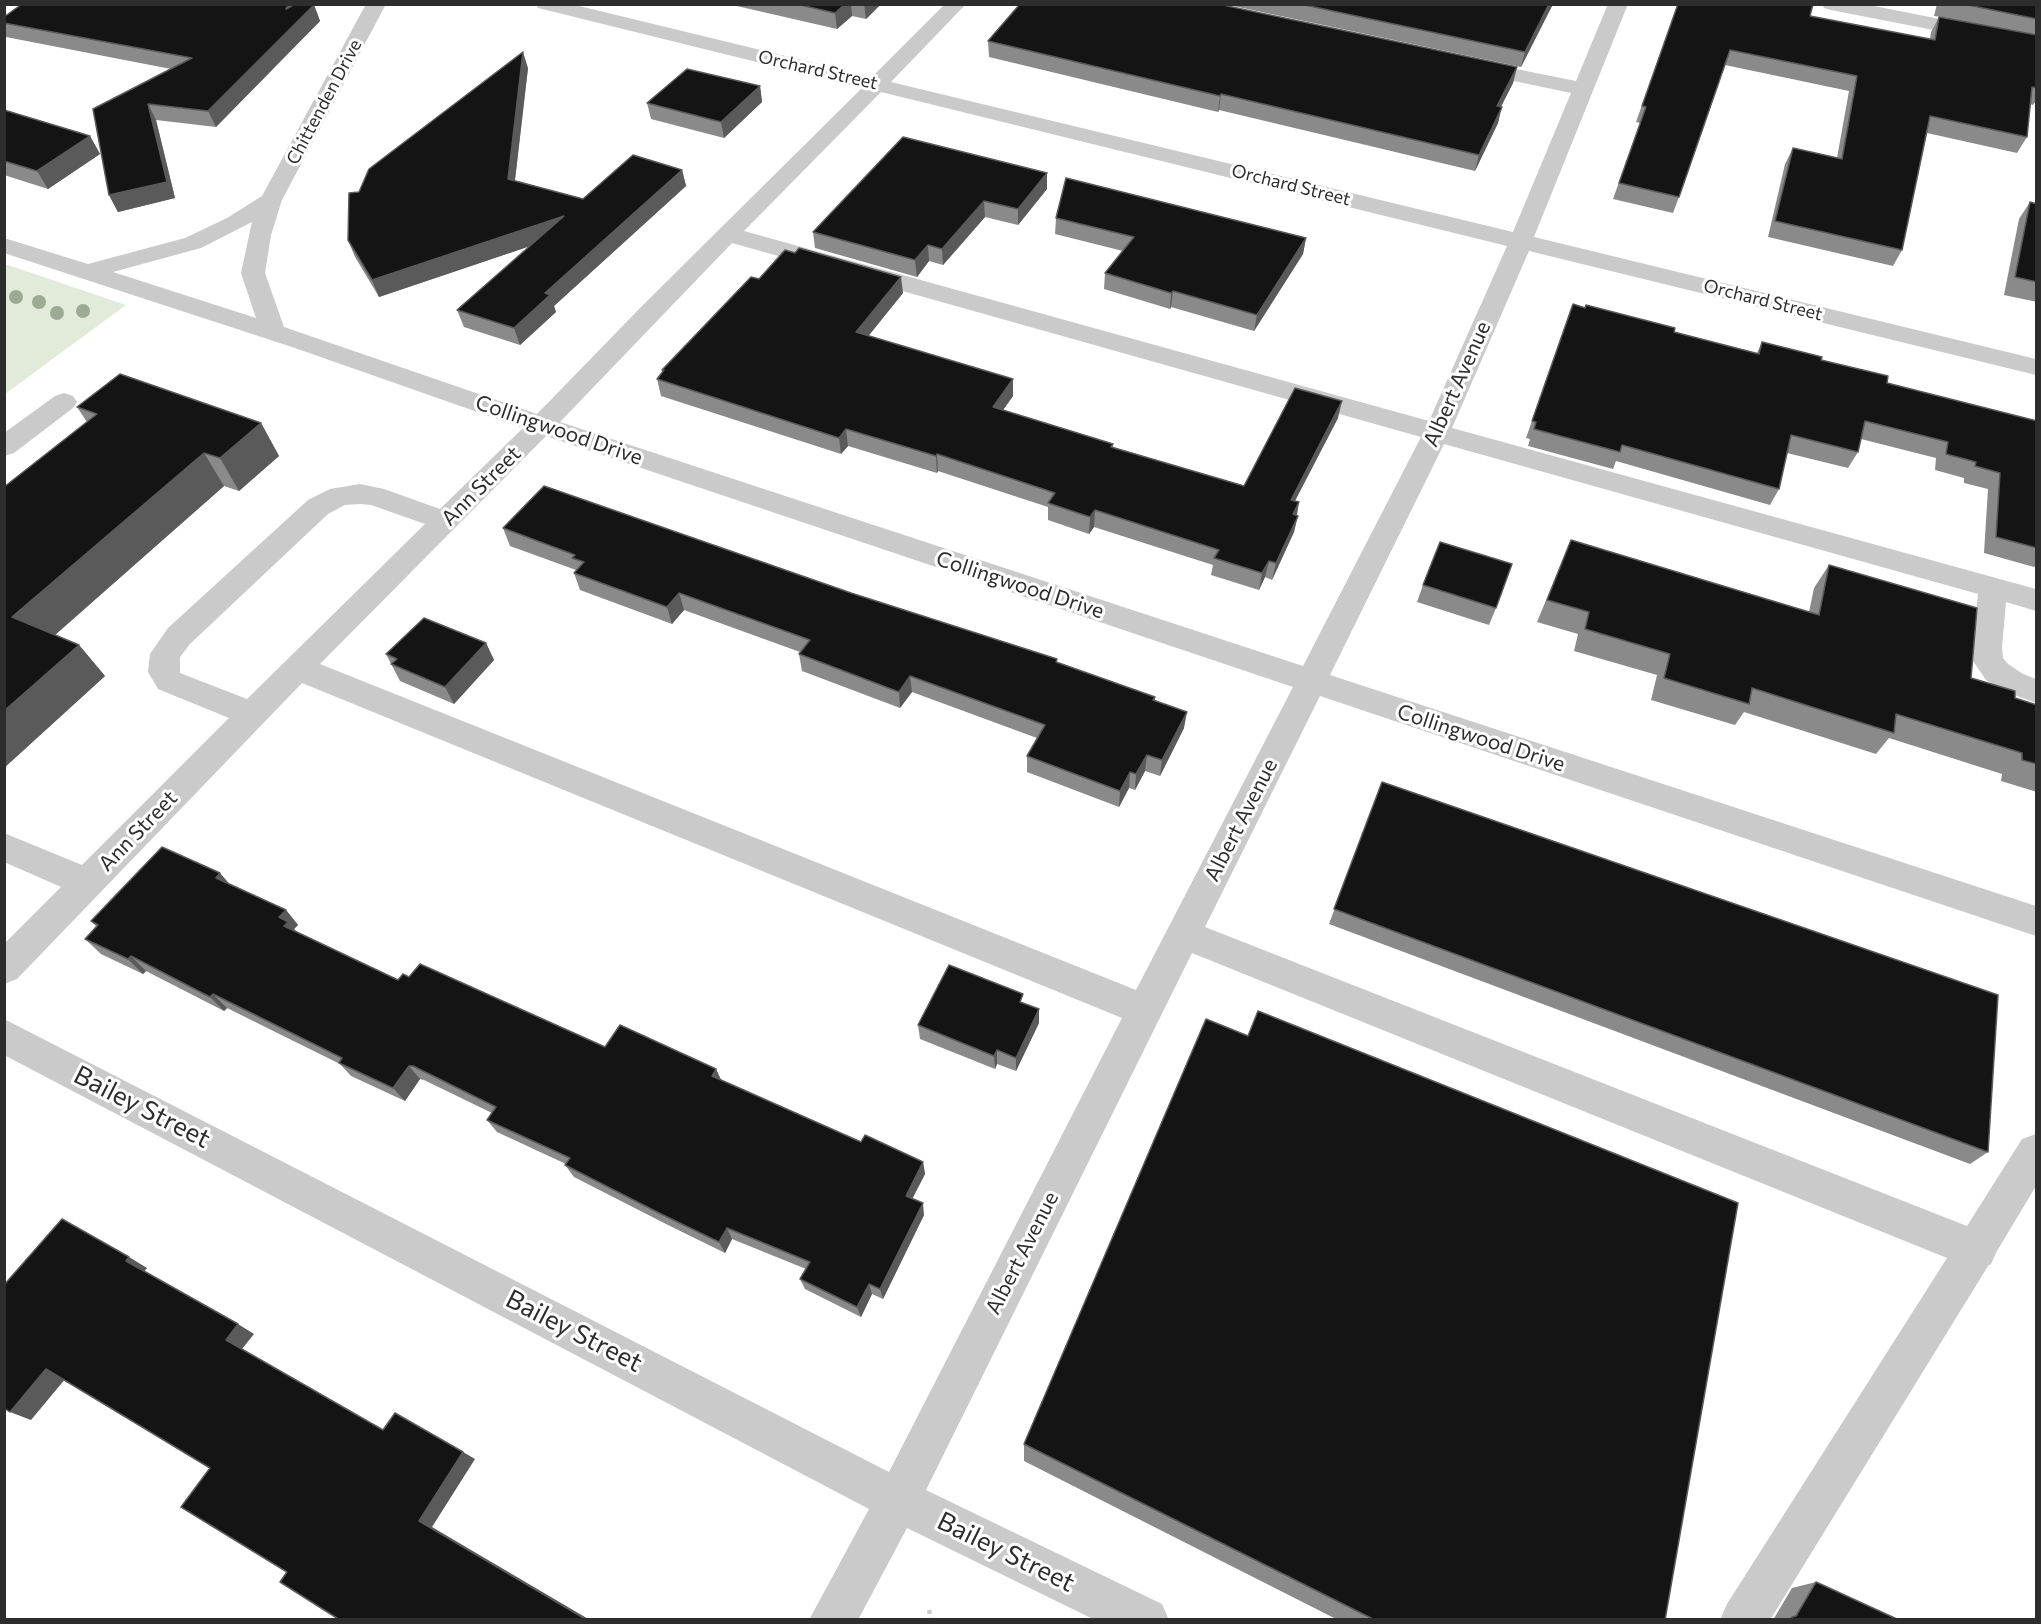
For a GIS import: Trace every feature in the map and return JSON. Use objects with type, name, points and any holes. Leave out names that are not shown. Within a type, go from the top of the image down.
[{"type":"street","name":"Chittenden Drive","points":[[273,332],[253,273],[259,235],[271,200],[376,4]]},
{"type":"street","name":"Orchard Street","points":[[544,4],[2037,367]]},
{"type":"street","name":"Ann Street","points":[[4,968],[297,668],[542,425],[727,234],[957,4]]},
{"type":"street","name":"Albert Avenue","points":[[832,1620],[898,1500],[1437,432],[1521,241],[1618,4]]},
{"type":"street","points":[[1831,4],[2037,44]]},
{"type":"street","points":[[1448,61],[1583,89]]},
{"type":"street","name":"Chittenden Drive","points":[[87,272],[193,243],[235,223],[271,200]]},
{"type":"street","points":[[727,234],[2037,600]]},
{"type":"street","name":"Collingwood Drive","points":[[4,245],[273,332],[542,425],[1311,682],[2037,921]]},
{"type":"street","points":[[4,447],[64,402]]},
{"type":"street","points":[[252,714],[170,681],[163,672],[165,654],[179,636],[318,507],[340,496],[360,494],[374,496],[445,521]]},
{"type":"street","points":[[1993,588],[1987,648],[1988,661],[2012,682],[2037,691]]},
{"type":"street","points":[[297,668],[1144,1010]]},
{"type":"street","points":[[4,846],[87,883]]},
{"type":"street","points":[[1184,933],[1977,1250]]},
{"type":"street","name":"Bailey Street","points":[[4,1036],[898,1500],[1146,1620]]},
{"type":"street","points":[[1743,1620],[2037,1152]]},
{"type":"path","points":[[929,1610],[931,1620]]},
{"type":"green space","points":[[4,264],[126,305],[5,394]]},
{"type":"building","points":[[22,4],[289,4],[286,9],[295,4],[314,5],[208,111],[148,104],[167,182],[109,195],[93,109],[192,58],[4,23],[4,17]]},
{"type":"building","points":[[796,4],[845,4],[835,13]]},
{"type":"building","points":[[1020,4],[1218,4],[1517,67],[1497,106],[1502,107],[1479,155],[988,41]]},
{"type":"building","points":[[1300,4],[1549,4],[1525,52]]},
{"type":"building","points":[[1678,4],[1813,4],[1810,16],[1935,40],[1939,17],[2037,35],[2037,88],[2032,87],[2027,137],[1930,116],[1902,250],[1775,221],[1793,148],[1842,159],[1857,76],[1730,50],[1679,197],[1619,183],[1646,107],[1642,106]]},
{"type":"building","points":[[1963,4],[2037,4],[2037,19]]},
{"type":"building","points":[[523,52],[508,179],[583,199],[633,155],[682,170],[545,293],[550,295],[514,328],[457,310],[564,216],[372,280],[348,240],[349,193],[359,192],[369,169]]},
{"type":"building","points":[[687,69],[760,86],[721,122],[647,103]]},
{"type":"building","points":[[4,110],[90,136],[37,171],[4,161]]},
{"type":"building","points":[[903,137],[1047,173],[1018,209],[984,201],[942,249],[928,245],[915,260],[813,232]]},
{"type":"building","points":[[1066,178],[1306,238],[1257,315],[1105,273],[1134,237],[1056,218]]},
{"type":"building","points":[[2030,202],[2037,204],[2037,282],[2015,277]]},
{"type":"building","points":[[799,248],[901,277],[856,332],[1013,379],[993,407],[1113,444],[1111,447],[1244,486],[1295,388],[1342,401],[1291,500],[1299,502],[1293,514],[1298,516],[1276,563],[1269,561],[1262,573],[1214,558],[1219,550],[1095,510],[1090,517],[1048,503],[1055,493],[937,454],[936,456],[846,429],[839,438],[657,379],[664,370],[662,370],[751,277],[759,279],[785,250],[795,253]]},
{"type":"building","points":[[1573,304],[1585,308],[1586,305],[1675,328],[1674,332],[1759,354],[1762,342],[1822,357],[1821,360],[1888,376],[1887,383],[2037,421],[2037,548],[1996,537],[2000,473],[1975,466],[1976,462],[1946,454],[1948,442],[1865,421],[1858,452],[1791,435],[1779,489],[1622,445],[1620,452],[1534,429],[1536,422],[1532,421]]},
{"type":"building","points":[[120,374],[261,423],[220,458],[204,453],[12,617],[79,645],[4,711],[4,487],[97,414],[77,407]]},
{"type":"building","points":[[544,486],[851,593],[1057,659],[1056,662],[1155,697],[1153,700],[1187,712],[1162,760],[1147,755],[1136,774],[1130,772],[1120,791],[1027,756],[1045,725],[910,676],[899,692],[799,654],[810,640],[679,593],[667,607],[574,573],[584,562],[572,558],[575,555],[503,528]]},
{"type":"building","points":[[1571,540],[1819,615],[1829,565],[1977,608],[1971,678],[2015,691],[2015,698],[2037,705],[2037,764],[2022,760],[2022,753],[1896,714],[1894,733],[1752,688],[1749,704],[1664,678],[1670,654],[1585,629],[1589,612],[1547,600]]},
{"type":"building","points":[[1440,542],[1512,564],[1496,608],[1423,585]]},
{"type":"building","points":[[424,618],[486,643],[445,687],[391,664],[397,659],[386,654]]},
{"type":"building","points":[[1382,782],[1998,995],[1988,1152],[1334,909]]},
{"type":"building","points":[[162,847],[220,873],[216,878],[286,910],[279,917],[288,922],[284,926],[398,980],[403,974],[409,977],[420,964],[605,1047],[620,1025],[716,1069],[712,1076],[861,1142],[865,1135],[923,1162],[906,1196],[923,1203],[880,1289],[869,1284],[857,1307],[800,1279],[810,1262],[727,1228],[719,1242],[659,1213],[565,1165],[570,1158],[487,1120],[496,1107],[413,1066],[409,1066],[393,1088],[339,1063],[342,1058],[213,994],[210,997],[131,956],[128,959],[85,939],[98,925],[91,921]]},
{"type":"building","points":[[949,965],[1023,994],[1020,1002],[1039,1009],[1016,1058],[997,1050],[994,1056],[918,1025]]},
{"type":"building","points":[[1258,1011],[1738,1203],[1665,1620],[1375,1620],[1024,1444],[1206,1019],[1248,1036]]},
{"type":"building","points":[[62,1219],[129,1257],[126,1261],[238,1324],[226,1340],[383,1430],[395,1413],[463,1452],[419,1521],[587,1620],[340,1620],[280,1582],[287,1572],[181,1507],[210,1468],[46,1369],[10,1412],[4,1408],[4,1285]]},
{"type":"building","points":[[1816,1582],[1899,1620],[1790,1620],[1796,1616]]}]
